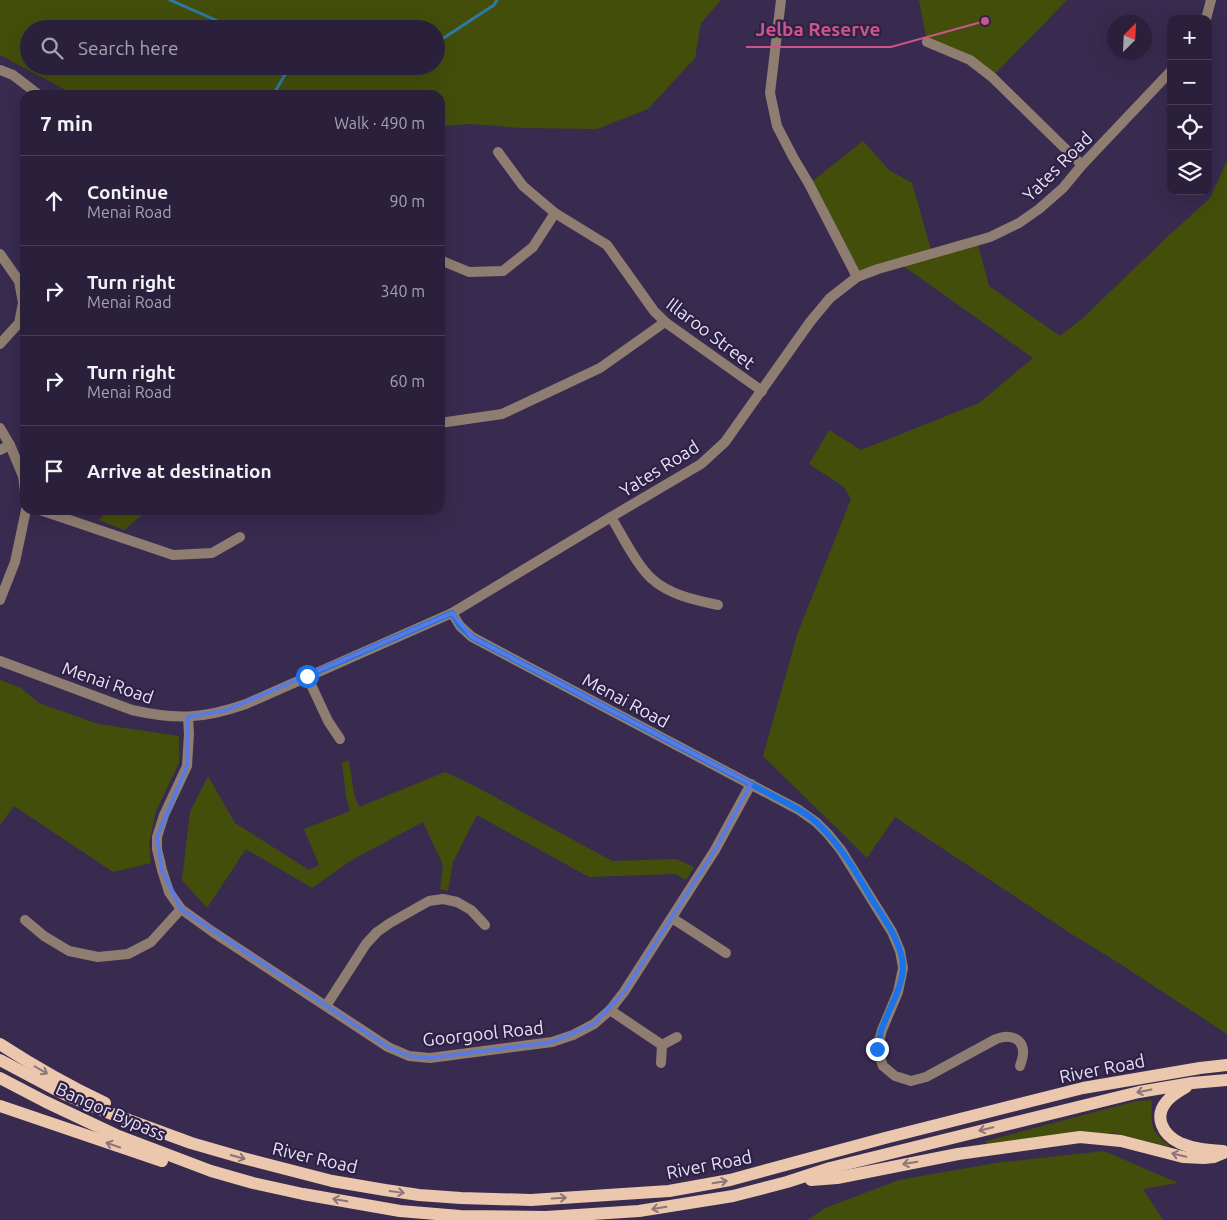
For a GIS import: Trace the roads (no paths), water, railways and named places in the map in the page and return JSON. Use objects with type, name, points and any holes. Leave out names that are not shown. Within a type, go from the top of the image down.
[{"type":"main road","points":[[0,1044],[63,1082],[191,1143]]},
{"type":"main road","name":"Bangor Bypass","points":[[0,1060],[64,1094],[129,1121],[191,1143]]},
{"type":"main road","name":"River Road","points":[[191,1143],[332,1181],[419,1195],[531,1200],[669,1191],[730,1180],[876,1140],[1082,1088],[1227,1065]]},
{"type":"main road","name":"Bangor Bypass","points":[[0,1078],[116,1135],[211,1171]]},
{"type":"main road","name":"River Road","points":[[211,1171],[303,1194],[400,1210],[460,1216],[546,1216],[638,1210],[733,1196],[787,1182],[830,1168],[1139,1092],[1192,1083],[1227,1080]]},
{"type":"main road","points":[[1192,1083],[1178,1091],[1165,1102],[1160,1116],[1162,1127],[1178,1142],[1198,1148],[1226,1151]]},
{"type":"main road","points":[[0,1106],[154,1159],[211,1171]]},
{"type":"main road","points":[[787,1182],[837,1178],[958,1154],[1080,1137],[1122,1141],[1183,1157],[1214,1157],[1226,1151]]},
{"type":"street","points":[[781,0],[770,93],[777,126],[857,277]]},
{"type":"street","points":[[1207,15],[1211,0]]},
{"type":"street","points":[[928,42],[970,60],[992,77],[1082,165]]},
{"type":"street","points":[[0,70],[13,76],[32,90]]},
{"type":"street","name":"Yates Road","points":[[452,613],[701,464],[725,442],[810,322],[830,298],[857,277],[885,267],[990,237],[1019,223],[1040,209],[1063,188],[1082,165],[1167,75]]},
{"type":"street","name":"Illaroo Street","points":[[498,152],[523,186],[555,213],[607,245],[654,311],[665,322],[762,391]]},
{"type":"street","points":[[445,262],[469,272],[503,271],[533,247],[555,213]]},
{"type":"street","points":[[0,254],[19,281],[20,286]]},
{"type":"street","points":[[0,344],[18,323],[20,315]]},
{"type":"street","points":[[445,422],[502,414],[600,368],[665,322]]},
{"type":"street","points":[[0,428],[10,445],[20,469]]},
{"type":"street","points":[[0,450],[10,445]]},
{"type":"street","points":[[0,600],[15,562],[25,515]]},
{"type":"street","points":[[55,515],[173,555],[212,553],[240,537]]},
{"type":"street","points":[[611,517],[641,567],[652,580],[667,590],[692,599],[718,605]]},
{"type":"street","name":"Menai Road","points":[[0,661],[132,710],[154,715],[188,717],[227,710],[246,704],[452,613],[460,626],[472,637],[752,784],[808,815],[828,834],[850,863],[892,932],[900,951],[903,968],[898,992],[882,1030],[877,1049],[883,1066],[895,1076],[911,1081],[926,1078],[996,1038],[1003,1036],[1011,1036],[1021,1045],[1023,1054],[1020,1066]]},
{"type":"street","points":[[307,676],[328,721],[340,739]]},
{"type":"street","name":"Goorgool Road","points":[[188,717],[190,734],[186,766],[164,815],[157,837],[157,849],[169,892],[181,909],[213,932],[388,1047],[408,1056],[430,1058],[552,1042],[573,1035],[594,1024],[610,1010],[624,992],[715,850],[752,784]]},
{"type":"street","points":[[326,1006],[366,944],[377,932],[429,901],[443,899],[457,902],[471,910],[484,925]]},
{"type":"street","points":[[24,920],[44,936],[69,951],[98,957],[128,954],[151,942],[181,909]]},
{"type":"street","points":[[672,918],[726,953]]},
{"type":"street","points":[[610,1010],[662,1045]]},
{"type":"street","points":[[662,1045],[677,1038]]},
{"type":"street","points":[[661,1063],[662,1045]]},
{"type":"waterway","points":[[170,0],[216,20]]},
{"type":"waterway","points":[[445,37],[494,5],[497,0]]},
{"type":"waterway","points":[[276,90],[285,75]]},
{"type":"place","name":"Jelba Reserve","points":[[985,21]]}]
